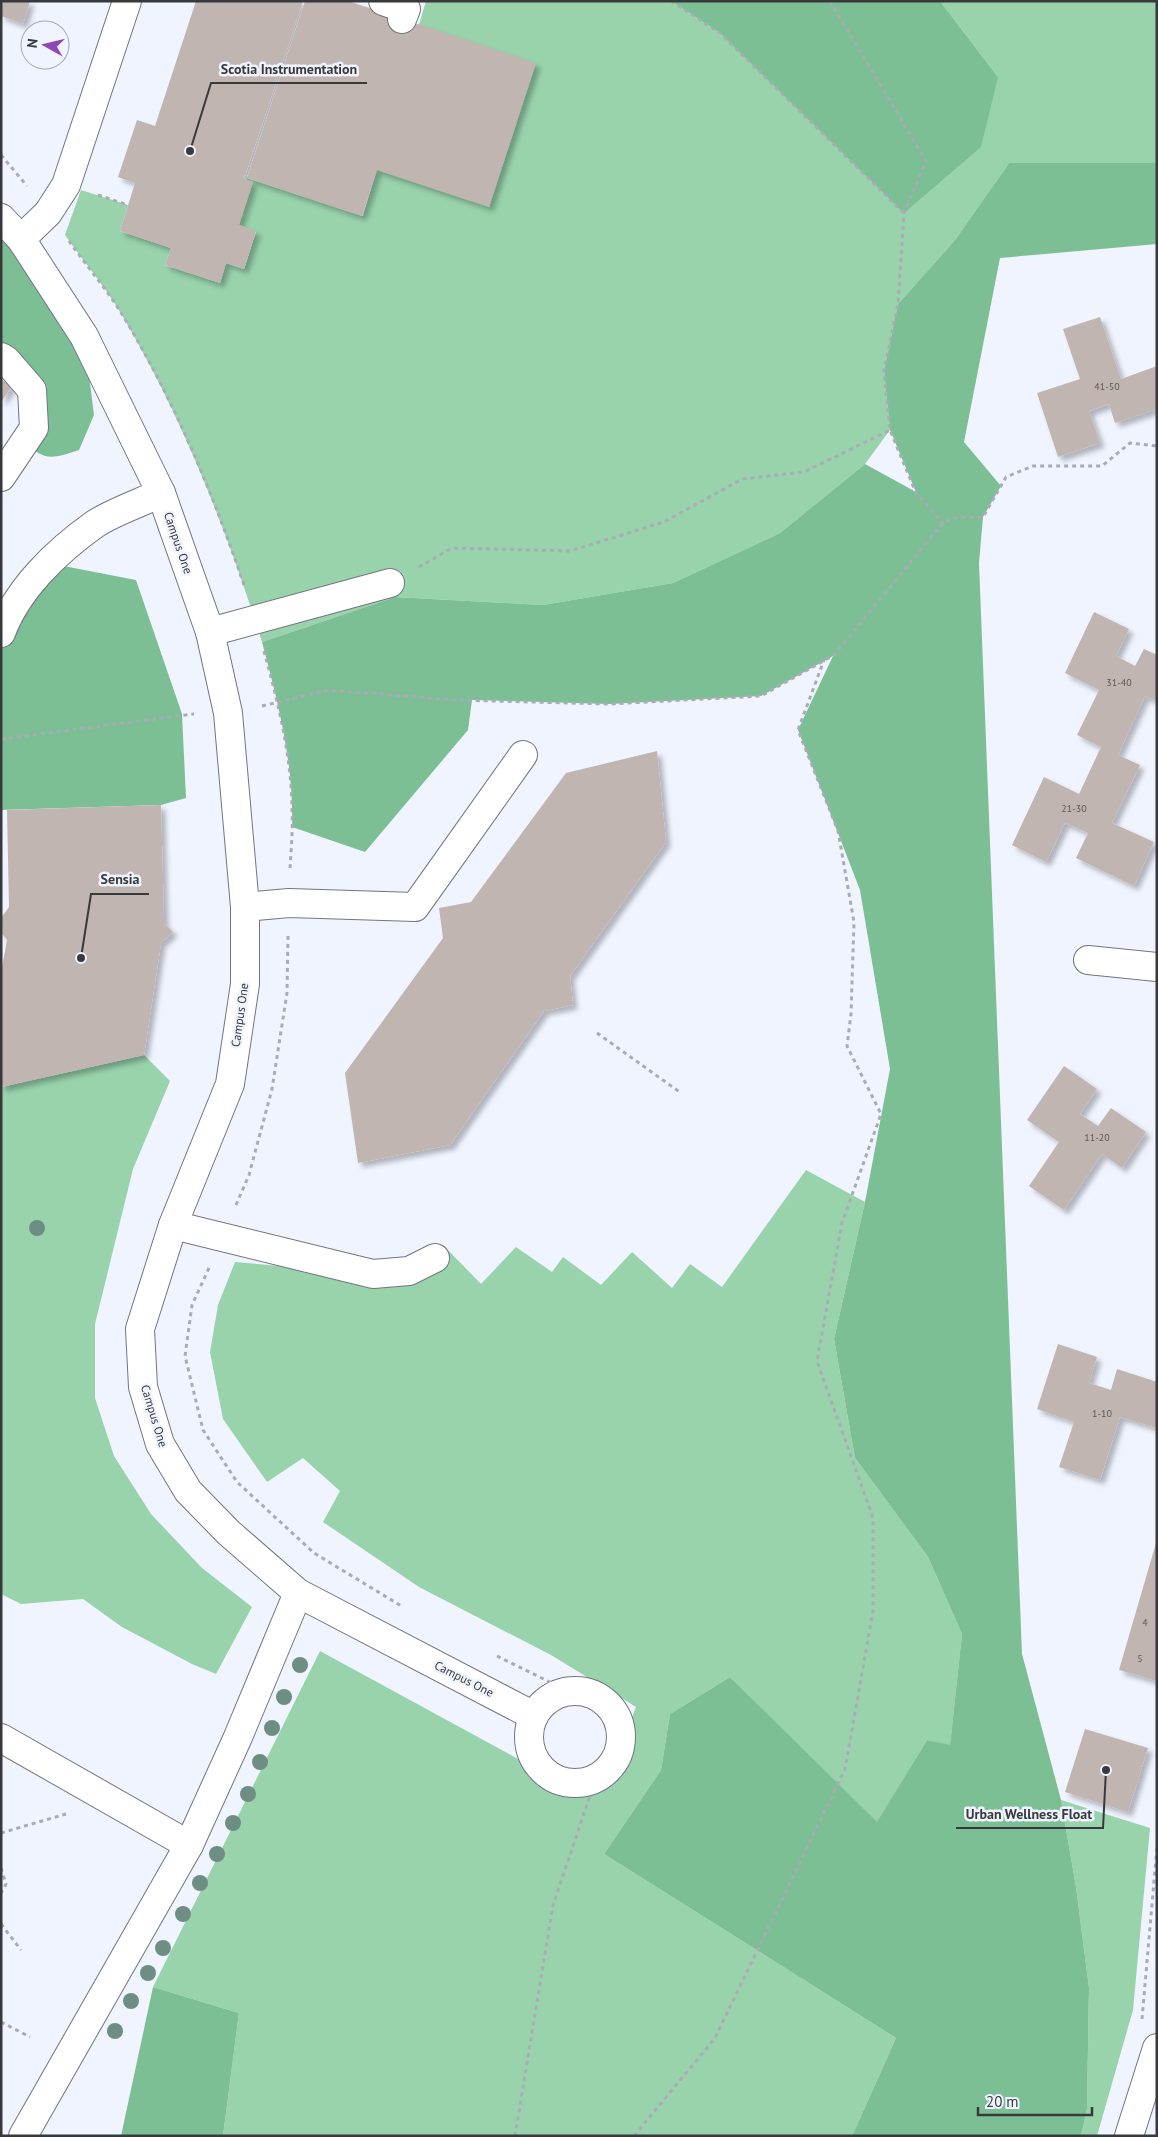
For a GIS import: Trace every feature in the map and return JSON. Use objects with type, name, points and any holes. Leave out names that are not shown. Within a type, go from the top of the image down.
[{"type":"street","points":[[21,239],[48,213],[66,185],[127,1]]},
{"type":"street","name":"Campus One","points":[[1,218],[21,239],[84,336],[160,493],[210,632],[228,713],[245,906],[245,984],[230,1084],[173,1225],[140,1329],[143,1387],[160,1444],[188,1491],[229,1533],[298,1593],[534,1716]]},
{"type":"street","points":[[1,358],[6,360],[32,390],[34,428],[1,477]]},
{"type":"street","points":[[4,619],[48,563],[96,523],[160,493]]},
{"type":"street","points":[[210,632],[390,583]]},
{"type":"street","points":[[245,906],[289,903],[415,907],[523,755]]},
{"type":"street","points":[[1088,960],[1157,967]]},
{"type":"street","points":[[173,1225],[373,1274],[409,1271],[435,1258]]},
{"type":"street","points":[[23,2136],[189,1845],[238,1737],[298,1593]]},
{"type":"street","points":[[568,1691],[582,1691],[596,1696],[608,1705],[616,1716],[620,1730],[620,1744],[616,1758],[607,1770],[596,1778],[582,1782],[568,1782],[553,1778],[542,1770],[534,1758],[529,1744],[529,1730],[534,1716],[542,1704],[554,1696],[568,1691]]},
{"type":"street","points":[[1,1738],[189,1845]]},
{"type":"street","points":[[1129,2136],[1157,2048]]},
{"type":"path","points":[[672,1],[720,33],[904,213]]},
{"type":"path","points":[[830,1],[926,161],[904,213],[898,304],[884,371],[890,430],[916,493],[943,523]]},
{"type":"path","points":[[390,583],[452,548],[570,551],[664,522],[742,479],[804,472],[890,430]]},
{"type":"path","points":[[1,739],[182,714],[228,713],[328,690],[455,700],[609,704],[760,696],[834,655],[943,523],[954,518],[983,517],[1006,478],[1033,466],[1102,466],[1130,443],[1157,446]]},
{"type":"path","points":[[634,2136],[715,2038],[845,1769],[873,1611],[873,1518],[817,1361],[842,1223],[881,1114],[847,1046],[851,1014],[854,922],[838,831],[798,730],[824,660]]},
{"type":"path","points":[[597,1033],[681,1093]]},
{"type":"path","points":[[515,2136],[553,1905],[596,1778]]},
{"type":"path","points":[[1,1833],[112,1801]]},
{"type":"path","points":[[1142,2024],[1157,1847]]},
{"type":"path","points":[[1,1868],[6,1884],[1,1893]]},
{"type":"path","points":[[1,1924],[21,1950]]},
{"type":"path","points":[[1,2022],[30,2037]]},
{"type":"green space","points":[[426,1],[671,1],[720,33],[998,77],[940,1],[1157,1],[1157,163],[1009,163],[955,240],[898,304],[884,371],[890,430],[865,464],[780,533],[673,583],[543,605],[395,597],[262,642],[218,515],[183,432],[142,351],[114,302],[65,235],[81,190],[128,205],[120,231],[171,248],[165,265],[220,283],[226,263],[244,269],[256,232],[239,225],[247,178],[363,216]]},
{"type":"green space","points":[[671,1],[940,1],[998,77],[981,147],[904,213],[720,33]]},
{"type":"green space","points":[[1009,163],[1157,163],[1157,244],[1000,258],[964,442],[1001,486],[983,517],[979,563],[1022,1654],[1061,1800],[1076,1887],[1089,1988],[1087,2109],[1081,2136],[852,2136],[896,2038],[604,1854],[661,1770],[670,1714],[730,1677],[877,1822],[927,1740],[950,1745],[962,1634],[928,1557],[855,1458],[834,1339],[865,1202],[890,1069],[860,890],[798,730],[833,656],[761,696],[609,704],[472,700],[468,730],[365,852],[292,827],[288,757],[274,687],[262,642],[395,597],[543,605],[673,583],[780,533],[865,464],[916,492],[890,430],[884,371],[898,304],[955,240]]},
{"type":"green space","points":[[1,218],[84,336],[94,415],[79,450],[61,456],[41,455],[20,438],[17,384],[1,368]]},
{"type":"green space","points":[[48,563],[136,580],[182,714],[186,798],[161,805],[1,810],[1,633]]},
{"type":"green space","points":[[144,1055],[170,1081],[133,1169],[95,1324],[95,1398],[114,1456],[151,1514],[202,1568],[252,1607],[216,1674],[192,1664],[122,1627],[83,1599],[21,1604],[1,1594],[1,1087]]},
{"type":"green space","points":[[806,1170],[865,1202],[834,1339],[855,1458],[928,1557],[962,1634],[950,1746],[927,1740],[877,1823],[730,1677],[670,1714],[661,1770],[604,1854],[896,2038],[852,2136],[223,2136],[239,2013],[153,1987],[320,1651],[553,1778],[596,1778],[616,1758],[636,1707],[551,1655],[419,1587],[323,1522],[340,1491],[303,1458],[267,1482],[223,1419],[210,1352],[218,1305],[235,1262],[373,1274],[409,1271],[444,1246],[481,1284],[516,1247],[552,1272],[563,1257],[601,1285],[632,1252],[672,1288],[690,1264],[722,1287]]},
{"type":"green space","points":[[1061,1800],[1150,1828],[1133,2010],[1097,2136],[1081,2136],[1087,2109],[1089,1988],[1076,1887]]},
{"type":"green space","points":[[153,1987],[239,2013],[223,2136],[121,2136]]},
{"type":"building","points":[[1,1],[30,1],[24,20],[20,20],[20,23],[1,16]]},
{"type":"building","points":[[196,1],[303,1],[244,179],[253,182],[239,225],[256,231],[244,269],[226,263],[220,283],[165,265],[171,248],[120,231],[135,183],[118,177],[137,120],[155,126]]},
{"type":"building","points":[[305,1],[348,1],[536,63],[489,207],[377,170],[362,216],[247,178]]},
{"type":"building","points":[[1100,317],[1121,379],[1157,366],[1157,409],[1115,423],[1109,404],[1089,411],[1100,443],[1058,457],[1037,393],[1080,379],[1063,329]]},
{"type":"building","points":[[1,379],[12,386],[1,402]]},
{"type":"building","points":[[1094,612],[1129,629],[1116,656],[1135,666],[1144,649],[1157,655],[1157,701],[1145,696],[1118,755],[1140,765],[1112,823],[1154,842],[1134,886],[1076,858],[1088,833],[1065,823],[1046,862],[1012,845],[1044,777],[1079,794],[1101,747],[1077,735],[1099,690],[1065,673]]},
{"type":"building","points":[[657,751],[666,842],[570,976],[573,1005],[544,1011],[450,1145],[358,1163],[345,1073],[443,938],[439,908],[471,902],[566,773]]},
{"type":"building","points":[[161,805],[164,923],[173,932],[161,943],[144,1055],[1,1087],[1,973],[7,940],[1,932],[1,918],[9,907],[7,810]]},
{"type":"building","points":[[1064,1066],[1097,1089],[1080,1114],[1098,1126],[1111,1108],[1146,1132],[1122,1168],[1102,1154],[1064,1210],[1029,1186],[1059,1142],[1027,1120]]},
{"type":"building","points":[[1058,1344],[1097,1357],[1089,1383],[1111,1390],[1117,1369],[1157,1382],[1157,1428],[1120,1417],[1100,1480],[1059,1467],[1074,1422],[1037,1409]]},
{"type":"building","points":[[1157,1543],[1157,1681],[1119,1670]]},
{"type":"building","points":[[1085,1729],[1148,1748],[1128,1812],[1065,1792]]},
{"type":"place","name":"Scotia Instrumentation","points":[[190,151]]},
{"type":"place","name":"Sensia","points":[[81,958]]},
{"type":"place","name":"Urban Wellness Float","points":[[1106,1770]]}]
